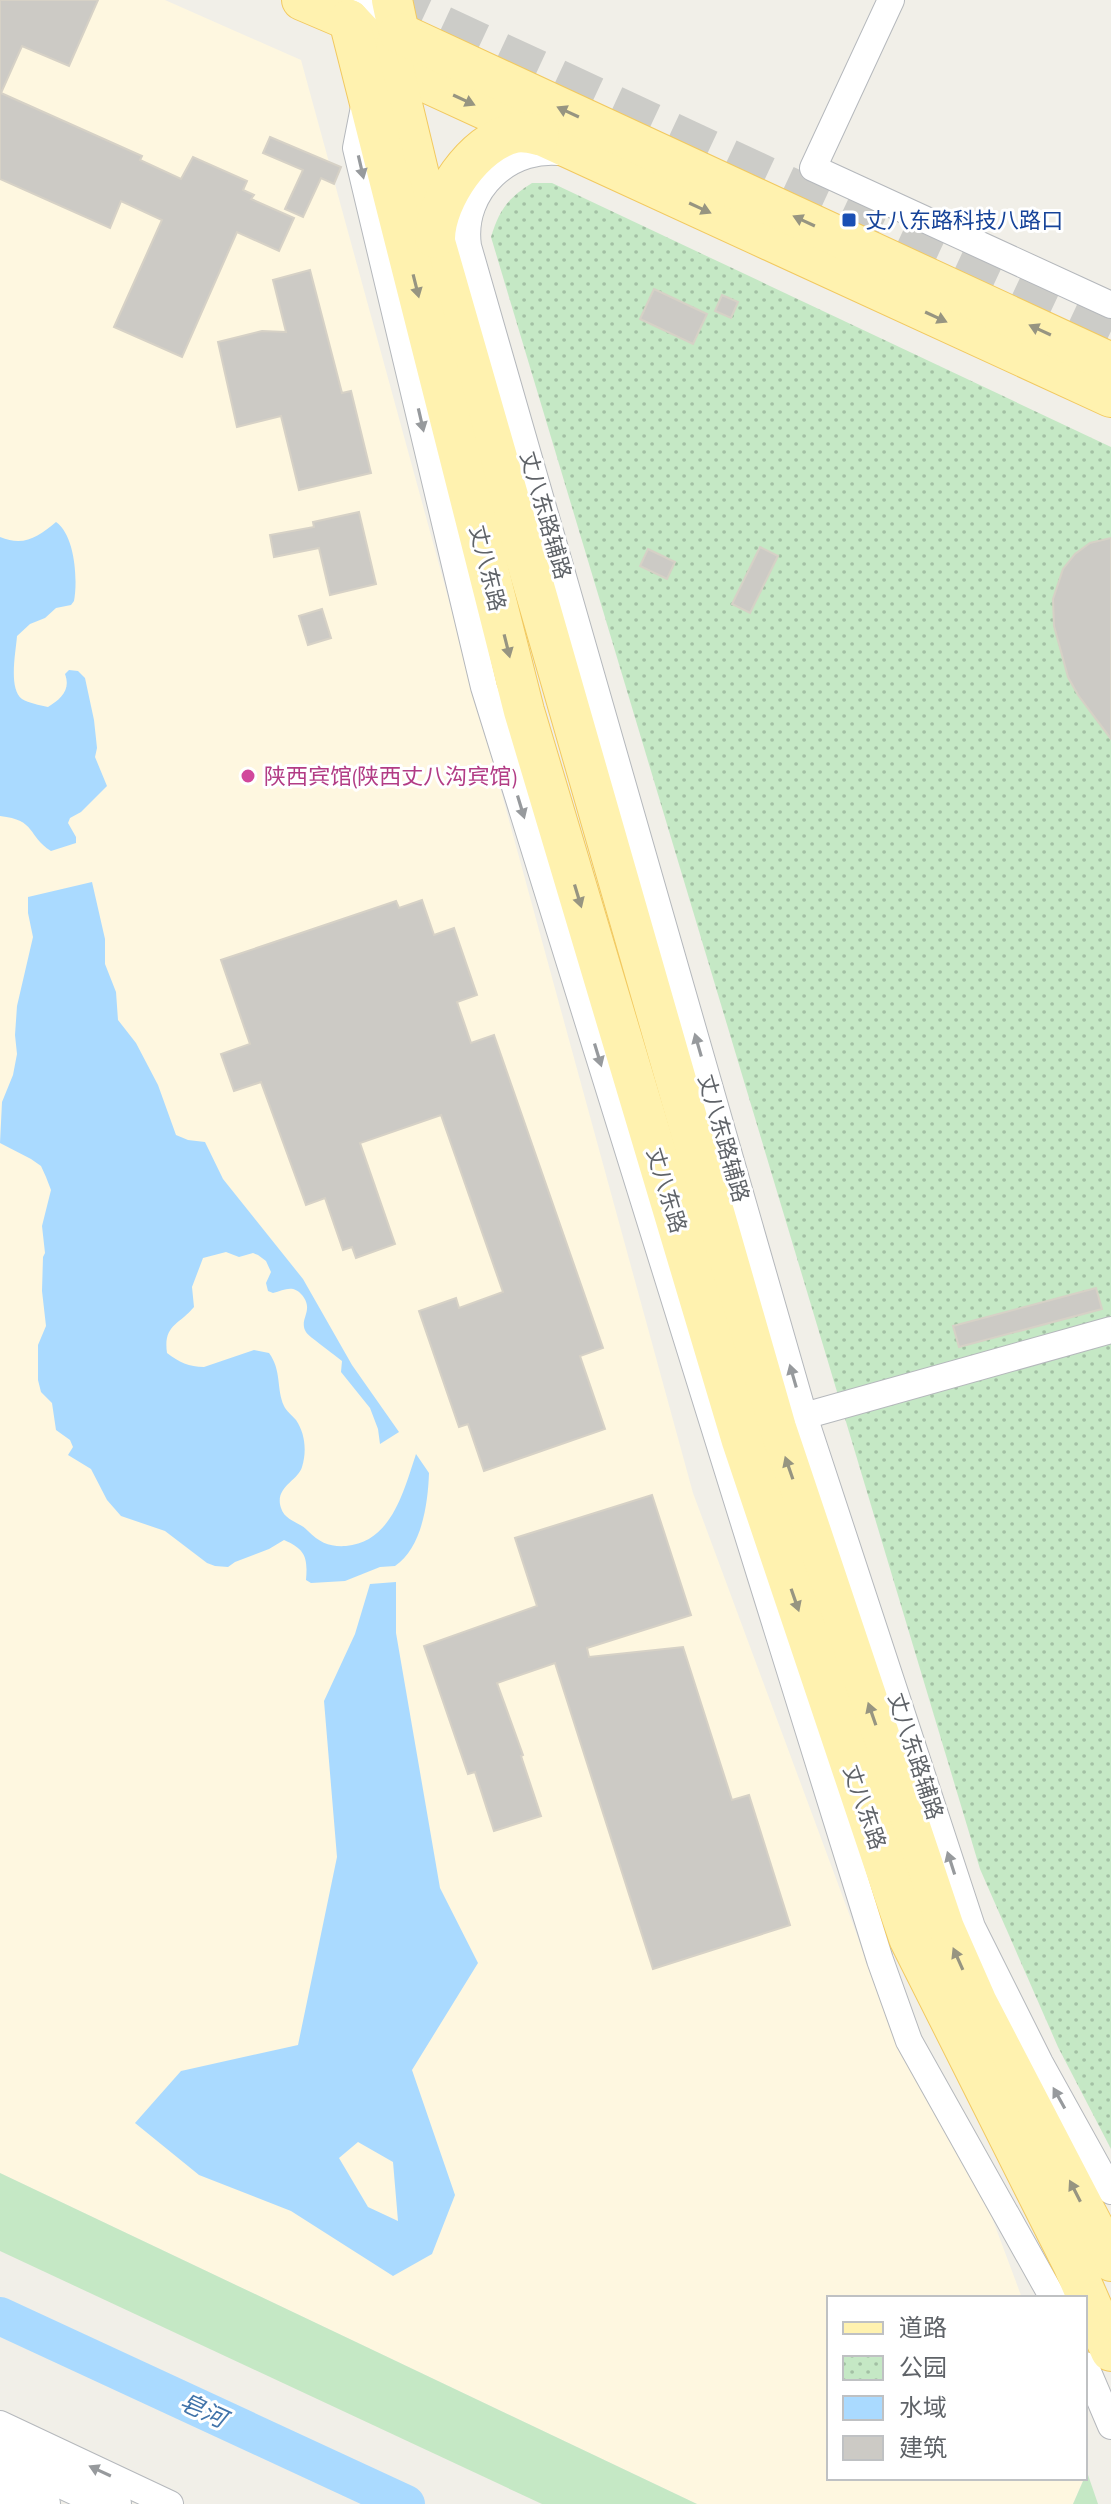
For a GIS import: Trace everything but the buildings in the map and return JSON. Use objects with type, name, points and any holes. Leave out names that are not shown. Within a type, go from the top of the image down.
[{"type":"main road","points":[[302,0],[362,10],[393,38],[539,135],[1111,397]]},
{"type":"main road","points":[[393,38],[1111,363]]},
{"type":"main road","name":"丈八东路","points":[[393,38],[435,242],[774,1428],[909,1938],[1087,2296]]},
{"type":"main road","name":"丈八东路","points":[[393,38],[524,711],[774,1428],[944,1928],[977,2003],[1111,2261]]},
{"type":"main road","points":[[435,242],[444,199],[465,168],[484,150],[505,137],[525,132],[539,135]]},
{"type":"main road","name":"丈八东路","points":[[1087,2296],[1111,2351]]},
{"type":"main road","points":[[0,2451],[113,2504]]},
{"type":"main road","points":[[0,2484],[42,2504]]},
{"type":"street","points":[[891,0],[813,168],[1111,305]]},
{"type":"street","points":[[393,38],[356,148],[484,687],[880,1960],[909,2041],[1052,2296]]},
{"type":"street","name":"丈八东路辅路","points":[[604,164],[551,151],[512,161],[493,174],[480,189],[468,216],[468,246],[774,1428],[972,1927],[1040,2063],[1111,2191]]},
{"type":"street","points":[[774,1428],[1111,1330]]},
{"type":"street","points":[[1087,2370],[1111,2426]]},
{"type":"street","points":[[0,2424],[170,2504]]},
{"type":"shaded area","name":"陕西宾馆(陕西丈八沟宾馆)","points":[[0,0],[165,0],[301,60],[693,1493],[864,1954],[988,2207],[1021,2296],[827,2296],[827,2480],[1083,2480],[1073,2504],[697,2504],[0,2173]]},
{"type":"green space","points":[[532,183],[552,183],[1111,447],[1111,2149],[1058,2047],[980,1869],[491,237],[497,219],[506,206]]},
{"type":"green space","points":[[0,2173],[697,2504],[542,2504],[0,2251]]},
{"type":"green space","points":[[1087,2472],[1098,2504],[1073,2504],[1084,2480],[1087,2480]]},
{"type":"water","points":[[56,522],[71,547],[76,582],[74,601],[71,605],[56,608],[17,636],[15,687],[22,699],[48,707],[64,694],[67,685],[65,674],[69,670],[78,671],[85,678],[94,720],[95,757],[107,786],[81,812],[70,818],[68,823],[76,843],[51,851],[26,825],[0,816],[0,537],[24,541]]},
{"type":"water","points":[[92,882],[105,939],[105,964],[116,992],[118,1020],[136,1043],[158,1085],[176,1135],[205,1142],[223,1179],[303,1279],[352,1365],[399,1432],[380,1444],[370,1408],[341,1372],[342,1361],[306,1332],[306,1301],[292,1289],[273,1293],[268,1291],[266,1283],[271,1272],[266,1261],[253,1253],[239,1257],[226,1252],[203,1258],[192,1287],[194,1307],[170,1331],[167,1353],[184,1363],[204,1367],[254,1350],[269,1353],[276,1366],[284,1406],[299,1425],[304,1442],[302,1467],[284,1489],[281,1508],[289,1519],[326,1543],[346,1546],[375,1535],[394,1512],[416,1454],[429,1473],[425,1511],[412,1548],[395,1566],[380,1567],[345,1581],[311,1583],[306,1580],[304,1555],[284,1540],[228,1567],[207,1563],[165,1531],[121,1516],[107,1500],[91,1469],[68,1455],[73,1447],[70,1440],[56,1430],[52,1403],[41,1392],[38,1380],[38,1345],[46,1326],[42,1291],[45,1253],[42,1226],[51,1190],[41,1166],[0,1143],[2,1102],[13,1075],[17,1054],[17,1006],[33,937],[28,897]]},
{"type":"water","points":[[396,1582],[396,1633],[440,1888],[478,1963],[412,2070],[455,2195],[432,2254],[393,2276],[291,2211],[199,2175],[135,2123],[181,2071],[298,2045],[337,1857],[324,1701],[355,1634],[370,1584]],"holes":[[[358,2142],[393,2162],[398,2221],[368,2207],[339,2158]]]},
{"type":"waterway","name":"皂河","points":[[0,2316],[406,2504]]},
{"type":"tunnel","points":[[385,0],[1111,338]]},
{"type":"place","name":"丈八东路科技八路口","points":[[849,220]]},
{"type":"place","name":"陕西宾馆(陕西丈八沟宾馆)","points":[[248,776]]}]
